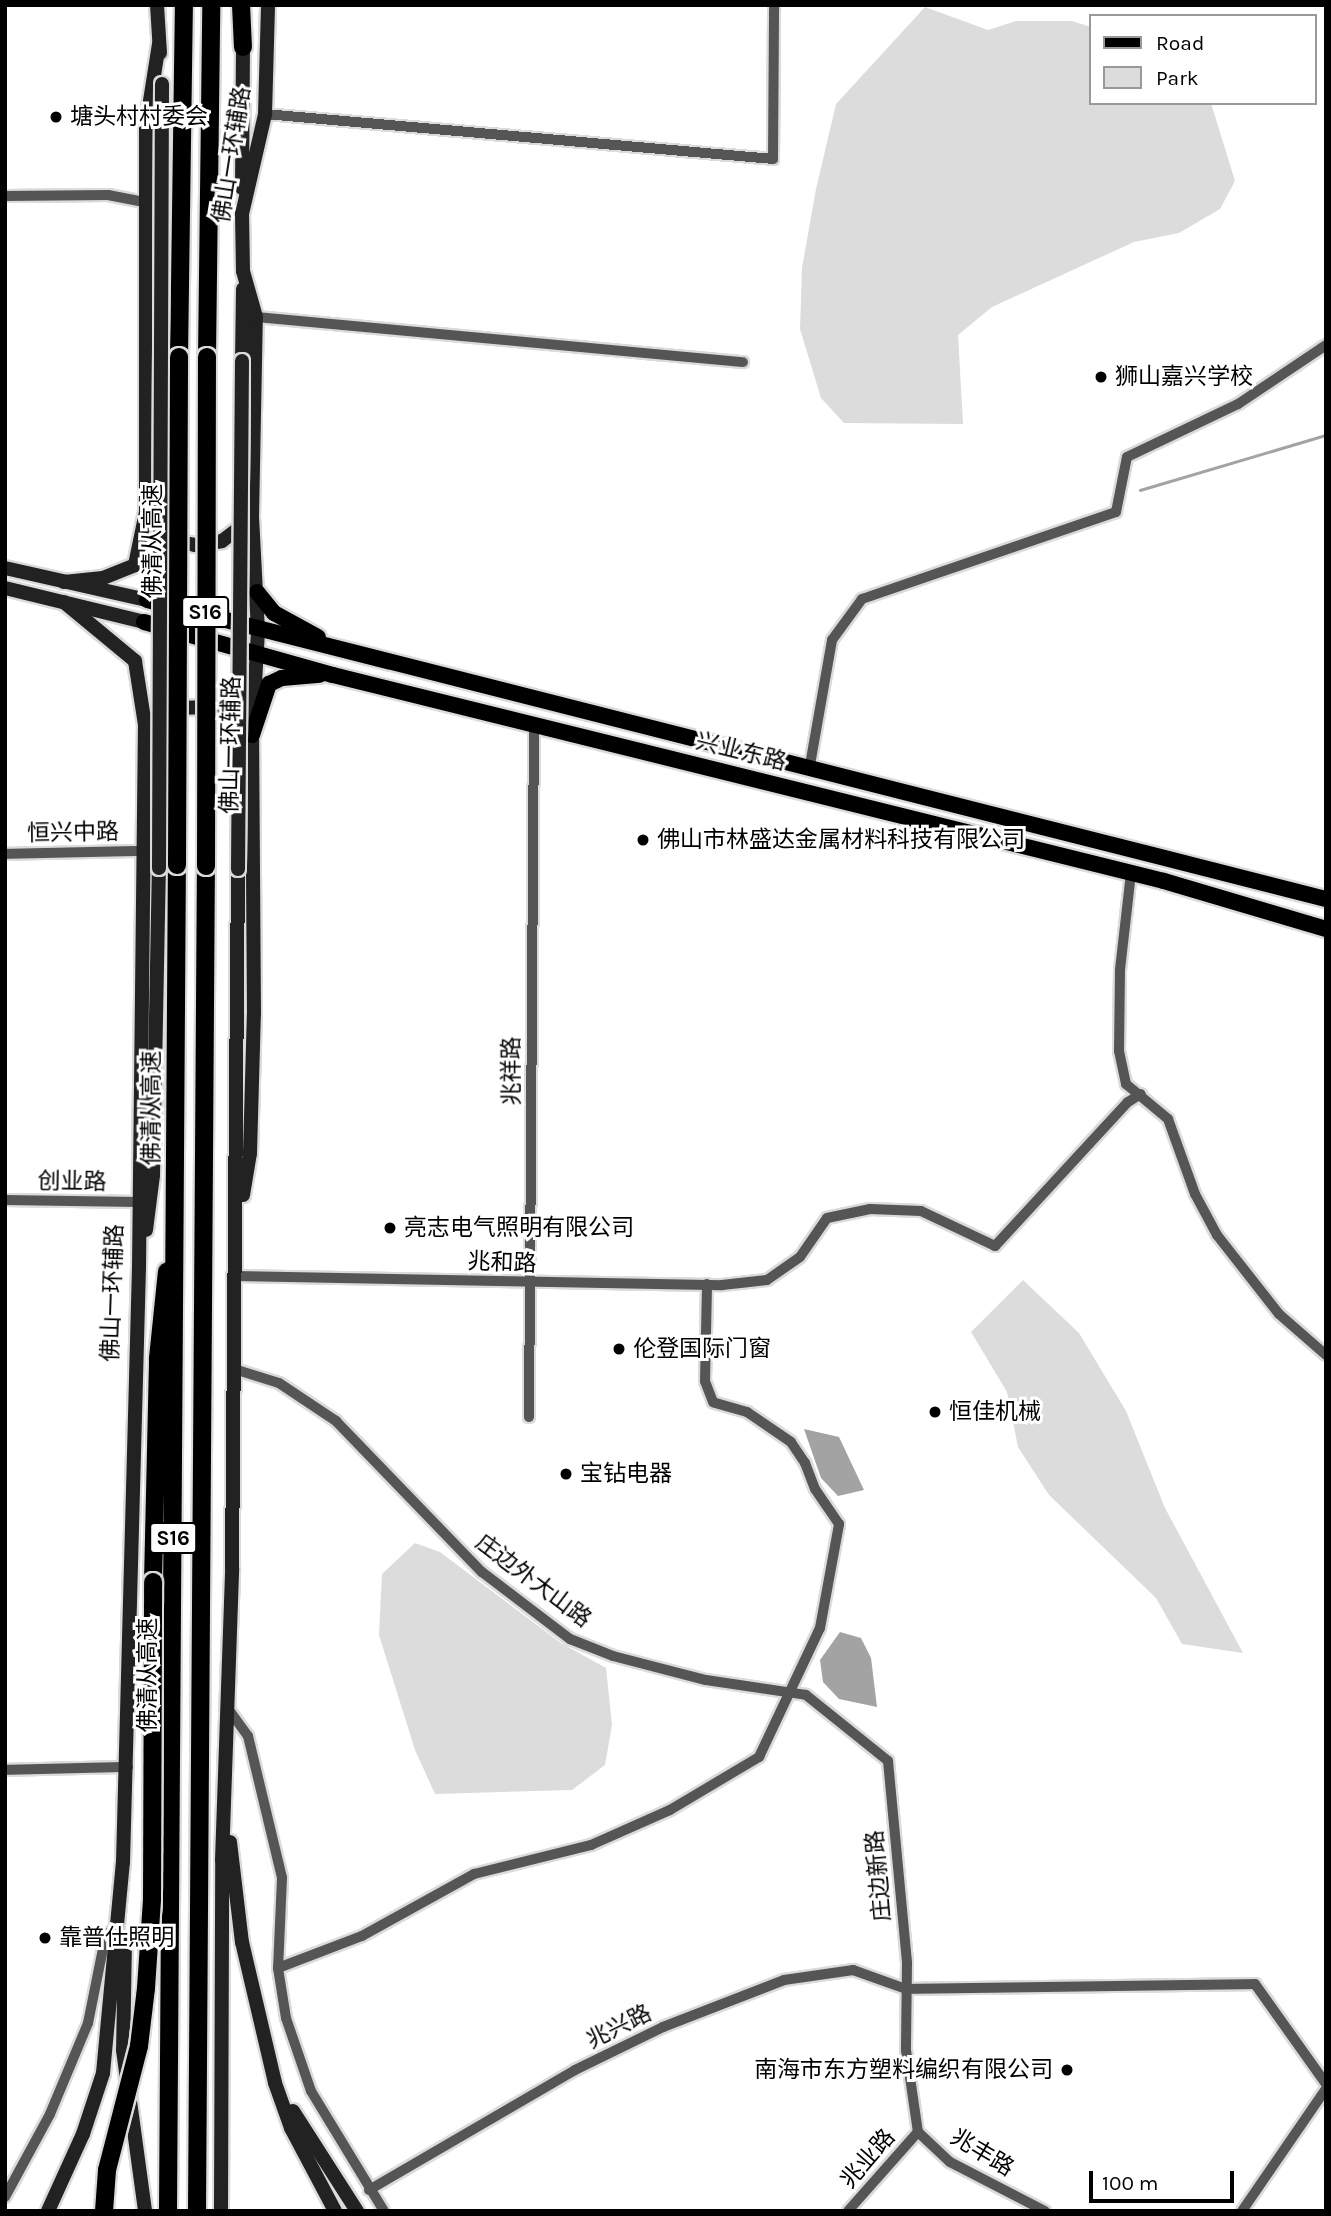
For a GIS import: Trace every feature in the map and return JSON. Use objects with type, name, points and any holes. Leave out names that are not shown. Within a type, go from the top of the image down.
[{"type":"highway","name":"佛清从高速","points":[[168,2211],[177,1188],[179,357],[184,5]]},
{"type":"highway","name":"S16","points":[[197,2211],[211,5]]},
{"type":"highway","points":[[242,5],[243,47]]},
{"type":"highway","points":[[104,2211],[107,2170],[139,2046],[146,1989],[152,1899],[153,1583],[158,1358],[177,1188]]},
{"type":"main road","points":[[139,1267],[152,1175],[159,868],[162,84],[157,5]]},
{"type":"main road","name":"佛山一环辅路","points":[[226,1778],[237,1220],[242,214],[265,114],[268,5]]},
{"type":"main road","points":[[64,582],[103,578],[135,565],[146,512],[149,203],[146,126],[159,44]]},
{"type":"main road","points":[[242,214],[243,47]]},
{"type":"main road","name":"佛山一环辅路","points":[[237,1220],[250,1153],[252,735],[258,631],[252,518],[256,317],[243,271]]},
{"type":"main road","points":[[146,512],[164,536],[186,545],[222,541],[252,518]]},
{"type":"main road","points":[[5,568],[146,600]]},
{"type":"main road","points":[[5,588],[144,622]]},
{"type":"main road","points":[[257,592],[274,613],[289,623],[352,653]]},
{"type":"main road","name":"兴业东路","points":[[146,600],[258,631],[810,765],[1326,899]]},
{"type":"main road","name":"佛山一环辅路","points":[[64,602],[135,660],[145,726],[141,851],[139,1267],[131,1433],[128,1768],[123,1862]]},
{"type":"main road","name":"兴业东路","points":[[144,622],[333,675],[1164,881],[1326,929]]},
{"type":"main road","points":[[145,726],[165,709],[217,707],[230,712],[252,735],[269,684],[294,676],[333,675]]},
{"type":"main road","points":[[1164,881],[1326,921]]},
{"type":"main road","points":[[226,1778],[236,1904],[265,2049],[291,2128],[335,2211]]},
{"type":"main road","points":[[221,2211],[226,1778]]},
{"type":"main road","points":[[48,2211],[83,2134],[103,2073],[123,1862]]},
{"type":"main road","points":[[123,1862],[123,2050],[145,2211]]},
{"type":"main road","points":[[265,2049],[297,2119],[357,2211]]},
{"type":"street","points":[[265,114],[773,159],[774,5]]},
{"type":"street","points":[[5,197],[108,195],[149,203]]},
{"type":"street","points":[[256,317],[743,362]]},
{"type":"street","points":[[810,765],[832,640],[862,599],[1116,512],[1128,457],[1238,404],[1326,345]]},
{"type":"street","name":"兆祥路","points":[[528,1417],[534,724]]},
{"type":"street","name":"恒兴中路","points":[[5,853],[141,851]]},
{"type":"street","points":[[1130,873],[1120,970],[1119,1051],[1126,1084],[1168,1119],[1195,1194],[1217,1235],[1279,1314],[1326,1355]]},
{"type":"street","name":"兆和路","points":[[235,1276],[530,1284],[707,1284],[767,1280],[800,1257],[827,1218],[870,1209],[921,1211],[995,1246],[1128,1102],[1141,1094]]},
{"type":"street","name":"创业路","points":[[5,1199],[138,1202]]},
{"type":"street","points":[[278,1968],[362,1936],[474,1874],[591,1845],[670,1810],[759,1757],[792,1693],[820,1628],[839,1524],[815,1489],[805,1462],[791,1442],[747,1412],[713,1402],[705,1381],[707,1284]]},
{"type":"street","name":"庄边外大山路","points":[[234,1369],[279,1383],[336,1421],[482,1572],[570,1639],[613,1656],[706,1680],[806,1695],[888,1761]]},
{"type":"street","points":[[229,1710],[248,1736],[282,1878],[278,1968],[286,2018],[311,2091],[384,2211]]},
{"type":"street","name":"庄边新路","points":[[888,1761],[906,1989]]},
{"type":"street","points":[[5,1770],[128,1768]]},
{"type":"street","points":[[5,2197],[50,2114],[83,2034],[106,1934],[117,1929]]},
{"type":"street","name":"兆兴路","points":[[369,2190],[575,2070],[725,2000],[784,1980],[853,1970],[906,1989]]},
{"type":"street","points":[[906,1989],[1255,1984],[1326,2087],[1242,2211]]},
{"type":"street","name":"兆丰路","points":[[906,1989],[906,2050],[918,2132],[950,2162],[1045,2211]]},
{"type":"street","name":"兆业路","points":[[848,2211],[918,2132]]},
{"type":"green space","points":[[925,7],[988,30],[1016,21],[1072,21],[1090,27],[1090,105],[1212,105],[1235,181],[1220,209],[1179,233],[1134,242],[992,307],[958,335],[963,424],[844,423],[821,398],[800,329],[802,268],[816,189],[836,104]]},
{"type":"green space","points":[[1023,1280],[1079,1333],[1126,1411],[1165,1508],[1243,1653],[1182,1644],[1156,1598],[1049,1495],[1018,1447],[1007,1392],[971,1332]]},
{"type":"green space","points":[[415,1543],[440,1552],[561,1643],[606,1668],[612,1725],[605,1765],[572,1790],[435,1794],[415,1750],[379,1635],[382,1574]]},
{"type":"shaded area","points":[[804,1429],[839,1437],[864,1490],[838,1496],[821,1478]]},
{"type":"shaded area","points":[[840,1632],[861,1638],[871,1658],[877,1707],[839,1699],[823,1682],[820,1660]]},
{"type":"waterway","points":[[1140,490],[1326,435]]},
{"type":"place","name":"塘头村村委会","points":[[56,117]]},
{"type":"place","name":"狮山嘉兴学校","points":[[1101,377]]},
{"type":"place","name":"佛山市林盛达金属材料科技有限公司","points":[[643,840]]},
{"type":"place","name":"亮志电气照明有限公司","points":[[390,1228]]},
{"type":"place","name":"伦登国际门窗","points":[[619,1349]]},
{"type":"place","name":"恒佳机械","points":[[935,1412]]},
{"type":"place","name":"宝钻电器","points":[[566,1474]]},
{"type":"place","name":"靠普仕照明","points":[[45,1938]]},
{"type":"place","name":"南海市东方塑料编织有限公司","points":[[1067,2070]]}]
